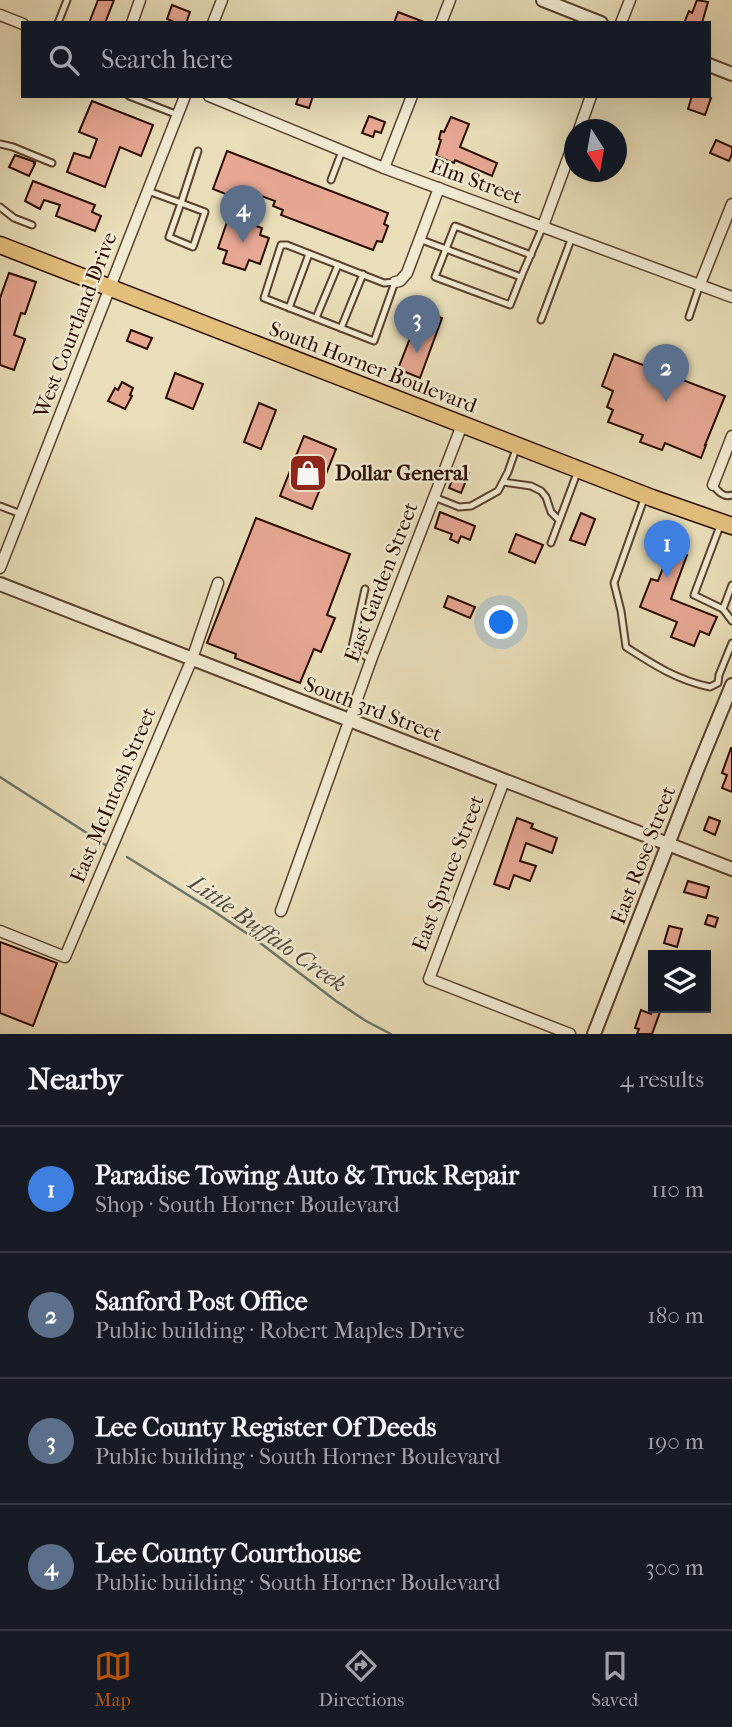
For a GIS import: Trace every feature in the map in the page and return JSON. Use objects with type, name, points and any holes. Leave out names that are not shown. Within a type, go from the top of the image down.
[{"type":"main road","name":"South Horner Boulevard","points":[[0,245],[645,496],[727,525]]},
{"type":"street","points":[[133,21],[140,0]]},
{"type":"street","points":[[214,21],[222,0]]},
{"type":"street","points":[[442,21],[450,0]]},
{"type":"street","points":[[543,0],[596,21]]},
{"type":"street","points":[[622,21],[630,0]]},
{"type":"street","points":[[0,15],[21,23]]},
{"type":"street","points":[[711,66],[732,74]]},
{"type":"street","name":"West Courtland Drive","points":[[0,568],[184,98]]},
{"type":"street","name":"Elm Street","points":[[214,98],[384,168],[732,297]]},
{"type":"street","points":[[384,168],[411,98]]},
{"type":"street","points":[[583,119],[591,98]]},
{"type":"street","points":[[543,226],[564,171]]},
{"type":"street","points":[[394,282],[400,281],[407,273],[439,188]]},
{"type":"street","points":[[700,284],[732,204]]},
{"type":"street","name":"East Garden Street","points":[[281,911],[371,660],[463,425]]},
{"type":"street","points":[[713,485],[732,436]]},
{"type":"street","name":"South 3rd Street","points":[[0,583],[732,869]]},
{"type":"street","name":"East McIntosh Street","points":[[0,931],[65,957],[192,659],[218,583]]},
{"type":"street","name":"East Rose Street","points":[[594,1034],[731,689]]},
{"type":"street","name":"East Spruce Street","points":[[504,781],[429,979],[570,1034]]},
{"type":"lane","points":[[59,21],[67,0]]},
{"type":"lane","points":[[134,98],[178,115]]},
{"type":"lane","points":[[0,144],[52,163]]},
{"type":"lane","points":[[148,191],[181,203],[205,212],[193,247],[169,237],[181,203],[198,151]]},
{"type":"lane","points":[[331,180],[342,151]]},
{"type":"lane","points":[[0,207],[14,218],[33,225]]},
{"type":"lane","points":[[531,255],[455,226],[435,277],[510,305],[521,277],[531,255],[543,226]]},
{"type":"lane","points":[[541,320],[572,237]]},
{"type":"lane","points":[[419,239],[521,277]]},
{"type":"lane","points":[[281,245],[384,283],[394,282],[374,341],[264,298],[281,245]]},
{"type":"lane","points":[[289,308],[309,254]]},
{"type":"lane","points":[[316,318],[338,265]]},
{"type":"lane","points":[[341,328],[363,274]]},
{"type":"lane","points":[[688,317],[700,284]]},
{"type":"lane","points":[[434,497],[459,507],[471,506],[498,491],[517,446]]},
{"type":"lane","points":[[551,543],[578,470]]},
{"type":"lane","points":[[503,482],[531,486],[541,491],[551,512],[559,520]]},
{"type":"lane","points":[[713,485],[719,493],[732,495]]},
{"type":"lane","points":[[645,496],[614,583],[625,646],[658,668],[689,682],[710,687],[718,682],[732,643]]},
{"type":"lane","points":[[0,506],[21,514]]},
{"type":"lane","points":[[727,525],[694,595],[723,609],[732,621]]},
{"type":"lane","points":[[723,609],[732,585]]},
{"type":"lane","points":[[365,589],[352,648],[371,660]]},
{"type":"lane","points":[[718,682],[731,689]]},
{"type":"building","points":[[98,0],[114,0],[106,21],[90,21]]},
{"type":"building","points":[[697,0],[708,2],[703,21],[685,21],[689,11],[692,13]]},
{"type":"building","points":[[172,5],[190,12],[187,21],[167,19]]},
{"type":"building","points":[[398,12],[421,21],[395,21]]},
{"type":"building","points":[[298,98],[312,98],[309,108],[296,104]]},
{"type":"building","points":[[691,98],[711,98],[705,115],[688,109]]},
{"type":"building","points":[[92,101],[153,125],[141,156],[120,147],[105,187],[67,172],[74,153],[90,158],[97,139],[79,132]]},
{"type":"building","points":[[369,116],[385,122],[381,133],[375,131],[373,137],[362,133]]},
{"type":"building","points":[[451,117],[469,124],[460,147],[497,163],[492,176],[455,160],[454,163],[436,156],[441,131],[444,132]]},
{"type":"building","points":[[716,140],[732,147],[729,161],[710,153]]},
{"type":"building","points":[[227,151],[388,213],[384,224],[388,226],[382,242],[377,241],[373,250],[281,215],[283,210],[273,206],[275,201],[248,191],[246,196],[235,192],[233,197],[213,189]]},
{"type":"building","points":[[15,155],[35,162],[29,176],[9,167]]},
{"type":"building","points":[[33,181],[95,205],[92,212],[101,216],[95,231],[56,216],[60,205],[44,200],[40,209],[25,201]]},
{"type":"building","points":[[240,220],[262,228],[260,235],[269,238],[260,264],[249,260],[245,270],[223,263],[227,251],[218,248],[227,222],[238,225]]},
{"type":"building","points":[[9,273],[36,282],[25,314],[21,313],[14,335],[25,339],[14,370],[0,365],[0,298]]},
{"type":"building","points":[[421,310],[442,318],[420,378],[398,369]]},
{"type":"building","points":[[131,330],[152,338],[147,349],[127,341]]},
{"type":"building","points":[[614,354],[725,396],[701,458],[665,443],[662,450],[640,442],[643,435],[608,422],[613,410],[607,407],[613,391],[602,386]]},
{"type":"building","points":[[175,373],[203,384],[193,409],[166,398]]},
{"type":"building","points":[[122,382],[133,388],[125,409],[108,401]]},
{"type":"building","points":[[259,403],[276,410],[261,449],[244,442]]},
{"type":"building","name":"Dollar General","points":[[304,436],[336,449],[312,509],[280,496]]},
{"type":"building","points":[[457,468],[469,473],[461,493],[449,488]]},
{"type":"building","points":[[440,512],[475,526],[470,540],[461,536],[458,543],[450,539],[452,534],[435,528]]},
{"type":"building","points":[[581,513],[595,519],[585,545],[570,540]]},
{"type":"building","points":[[256,518],[350,554],[327,615],[335,618],[321,652],[314,649],[300,683],[235,658],[236,654],[207,643]]},
{"type":"building","points":[[516,534],[543,545],[535,563],[509,552]]},
{"type":"building","points":[[670,549],[687,555],[671,599],[717,617],[709,635],[700,631],[694,646],[671,637],[677,622],[640,607],[651,579],[658,581]]},
{"type":"building","points":[[448,596],[475,607],[470,618],[444,607]]},
{"type":"building","points":[[731,748],[732,792],[722,788],[727,775],[722,773]]},
{"type":"building","points":[[709,817],[720,821],[715,835],[704,830]]},
{"type":"building","points":[[517,818],[533,824],[531,828],[557,838],[552,853],[526,843],[520,861],[536,866],[530,881],[514,875],[509,889],[494,884]]},
{"type":"building","points":[[688,881],[709,887],[706,898],[684,892]]},
{"type":"building","points":[[708,915],[718,918],[715,927],[705,924]]},
{"type":"building","points":[[669,926],[682,929],[677,947],[664,943]]},
{"type":"building","points":[[0,942],[57,963],[33,1026],[0,1013]]},
{"type":"building","points":[[641,1010],[651,1014],[660,1013],[652,1034],[637,1034],[639,1029],[635,1028]]},
{"type":"waterway","name":"Little Buffalo Creek","points":[[0,777],[107,846]]},
{"type":"waterway","name":"Little Buffalo Creek","points":[[127,857],[212,910],[336,1001],[391,1034]]},
{"type":"place","name":"Lee County Courthouse","points":[[243,243]]},
{"type":"place","name":"Lee County Register Of Deeds","points":[[417,353]]},
{"type":"place","name":"Sanford Post Office","points":[[666,402]]},
{"type":"place","name":"Dollar General","points":[[308,473]]},
{"type":"place","name":"Paradise Towing Auto & Truck Repair","points":[[667,578]]}]
